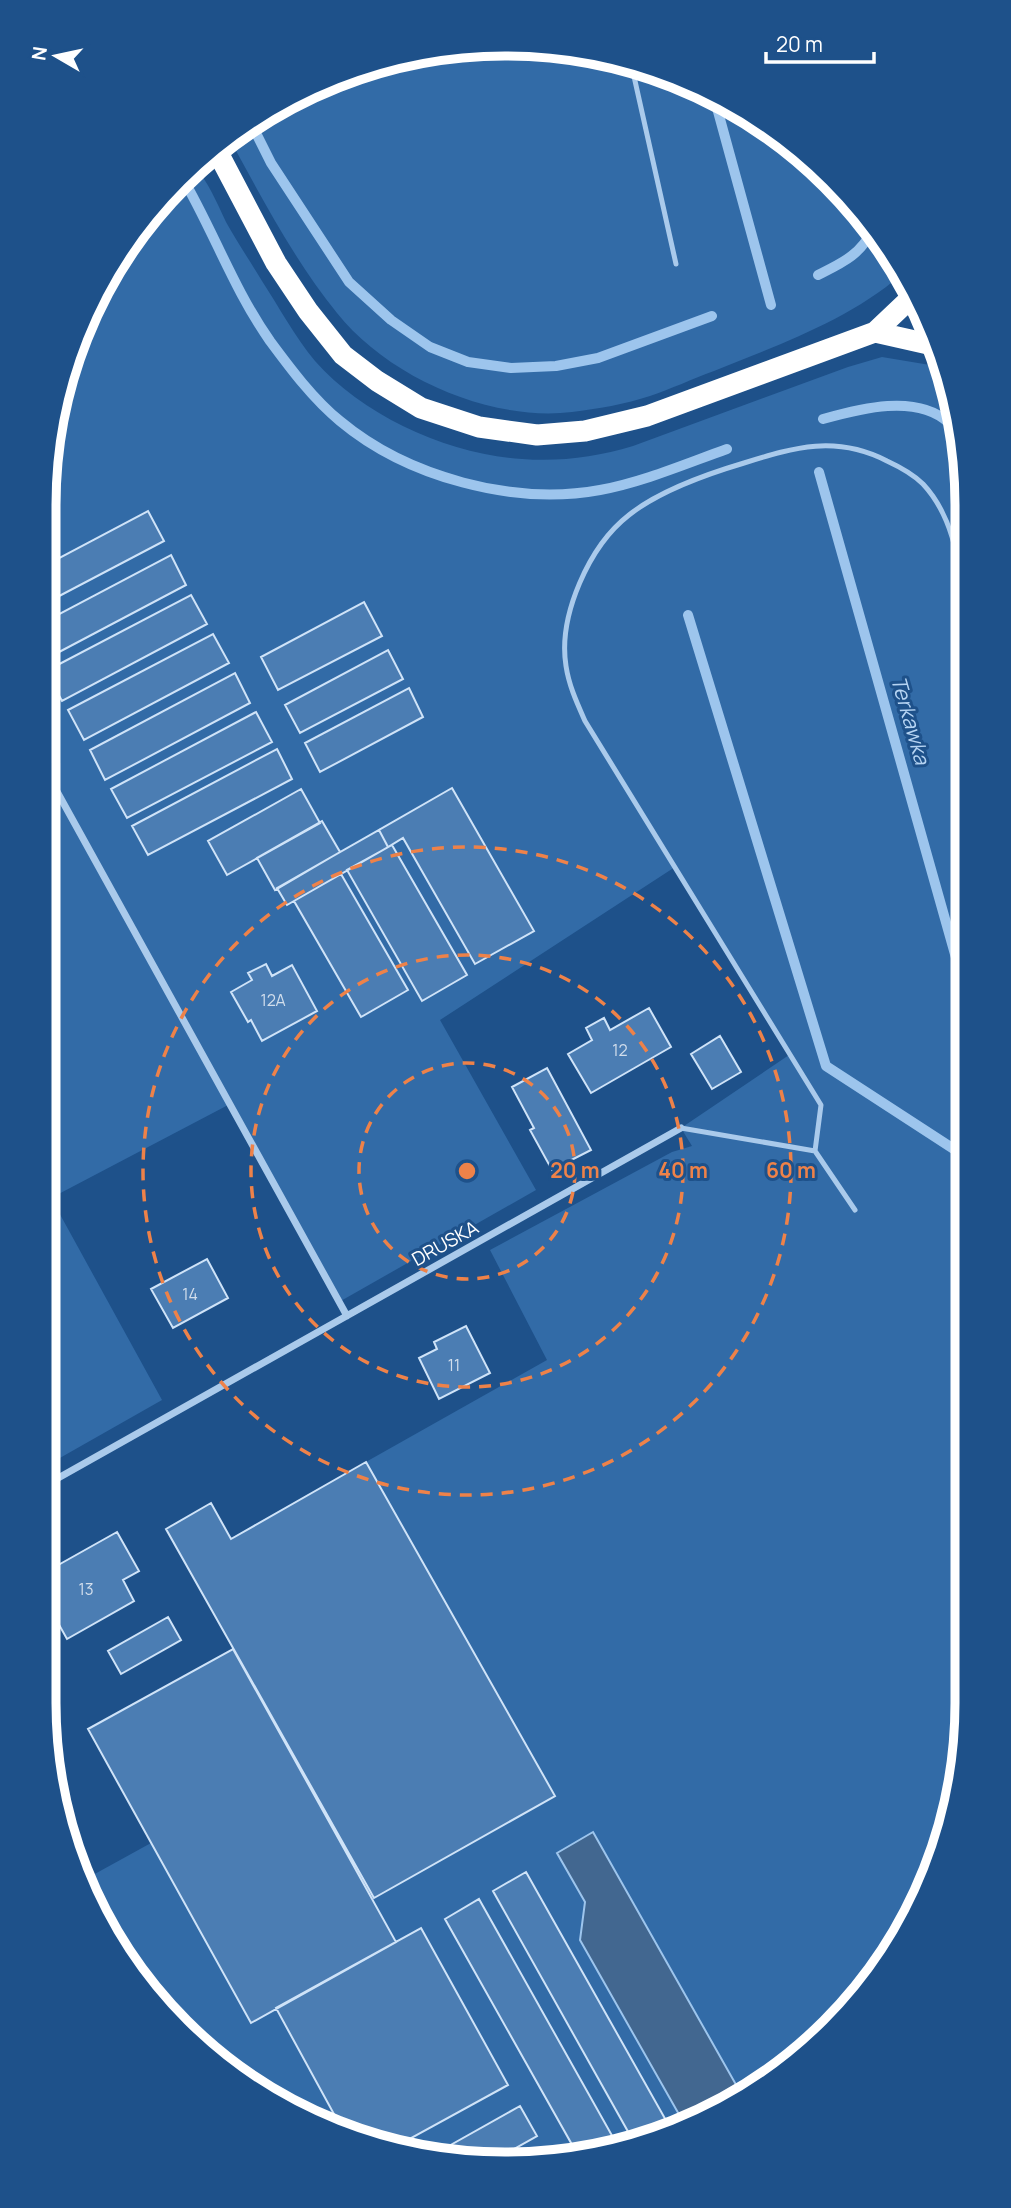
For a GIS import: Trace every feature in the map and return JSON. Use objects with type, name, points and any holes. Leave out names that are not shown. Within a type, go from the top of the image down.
[{"type":"highway","points":[[218,161],[275,263],[343,355],[377,381],[421,408],[478,427],[537,435],[617,425],[875,332],[906,302]]},
{"type":"highway","points":[[875,332],[925,343]]},
{"type":"street","points":[[56,790],[347,1316]]},
{"type":"street","name":"DRUSKA","points":[[56,1479],[681,1128]]},
{"type":"lane","points":[[634,75],[676,264]]},
{"type":"lane","points":[[855,1210],[815,1151],[821,1105],[580,711],[571,691],[565,664],[565,638],[578,585],[600,547],[619,524],[648,501],[719,470],[791,449],[821,445],[849,447],[903,469],[923,484],[941,509],[952,532],[955,548]]},
{"type":"lane","name":"DRUSKA","points":[[681,1128],[815,1151]]},
{"type":"shaded area","points":[[505,56],[564,60],[622,71],[678,90],[755,132],[802,168],[843,209],[894,280],[835,319],[763,352],[641,399],[572,412],[508,410],[475,402],[412,375],[358,336],[321,293],[266,206],[234,147],[307,102],[389,71],[447,60]]},
{"type":"shaded area","points":[[201,175],[239,244],[294,332],[315,361],[335,381],[357,399],[410,429],[466,450],[494,456],[550,460],[592,456],[633,446],[882,357],[932,365],[940,389],[951,447],[955,505],[955,1702],[951,1761],[940,1819],[921,1875],[879,1952],[862,1976],[823,2020],[779,2059],[737,2087],[594,1833],[557,1853],[585,1902],[580,1940],[680,2117],[678,2118],[622,2137],[564,2148],[476,2151],[418,2143],[361,2128],[307,2106],[256,2076],[209,2040],[168,1999],[132,1952],[102,1901],[91,1876],[151,1843],[88,1729],[233,1649],[166,1529],[211,1503],[231,1538],[547,1360],[490,1250],[672,1152],[692,1146],[681,1128],[789,1055],[675,867],[440,1020],[536,1190],[339,1302],[230,1104],[56,1195],[56,505],[60,447],[71,389],[90,333],[116,281],[168,209]]},
{"type":"shaded area","points":[[56,1207],[162,1400],[56,1460]]},
{"type":"shaded area","points":[[593,1832],[737,2087],[680,2117],[580,1940],[585,1902],[557,1853]]},
{"type":"building","points":[[148,511],[164,541],[56,598],[56,560]]},
{"type":"building","points":[[171,555],[186,585],[56,654],[56,616]]},
{"type":"building","points":[[191,595],[207,624],[62,701],[56,690],[56,666]]},
{"type":"building","points":[[364,602],[382,636],[278,690],[261,657]]},
{"type":"building","points":[[213,634],[229,663],[84,740],[68,710]]},
{"type":"building","points":[[388,650],[403,679],[300,733],[285,705]]},
{"type":"building","points":[[235,673],[250,703],[105,780],[90,750]]},
{"type":"building","points":[[409,688],[423,717],[320,772],[305,743]]},
{"type":"building","points":[[256,712],[272,742],[127,818],[111,789]]},
{"type":"building","points":[[277,749],[292,779],[148,855],[132,826]]},
{"type":"building","points":[[452,788],[534,931],[475,964],[403,838],[388,847],[379,830]]},
{"type":"building","points":[[301,789],[320,823],[227,875],[208,841]]},
{"type":"building","points":[[322,821],[340,852],[275,890],[257,858]]},
{"type":"building","points":[[379,830],[388,847],[287,905],[277,888]]},
{"type":"building","points":[[392,845],[467,975],[422,1001],[347,870]]},
{"type":"building","points":[[341,874],[408,990],[361,1017],[294,901]]},
{"type":"building","points":[[266,964],[272,976],[292,965],[317,1011],[262,1041],[231,992],[252,980],[248,973]]},
{"type":"building","points":[[649,1008],[671,1047],[591,1093],[568,1054],[592,1040],[586,1028],[604,1018],[610,1030]]},
{"type":"building","points":[[720,1036],[741,1072],[712,1089],[691,1054]]},
{"type":"building","points":[[547,1068],[591,1150],[552,1170],[530,1130],[534,1128],[512,1087]]},
{"type":"building","points":[[207,1259],[228,1298],[173,1328],[151,1289]]},
{"type":"building","points":[[466,1326],[490,1373],[439,1399],[419,1358],[437,1349],[434,1342]]},
{"type":"building","points":[[366,1462],[555,1796],[374,1898],[166,1529],[211,1503],[231,1539]]},
{"type":"building","points":[[117,1532],[139,1571],[123,1580],[134,1601],[67,1639],[56,1619],[56,1566]]},
{"type":"building","points":[[168,1617],[181,1640],[121,1674],[108,1651]]},
{"type":"building","points":[[233,1649],[396,1942],[251,2023],[88,1729]]},
{"type":"building","points":[[526,1872],[667,2122],[630,2135],[493,1891]]},
{"type":"building","points":[[479,1899],[614,2139],[573,2146],[445,1919]]},
{"type":"building","points":[[421,1928],[508,2085],[407,2141],[361,2128],[337,2119],[276,2008]]},
{"type":"building","points":[[520,2106],[537,2136],[509,2152],[446,2148]]},
{"type":"waterway","name":"Terkawka","points":[[717,109],[771,305]]},
{"type":"waterway","points":[[256,132],[271,163],[349,282],[391,320],[430,347],[468,362],[511,368],[556,366],[598,358],[712,316]]},
{"type":"waterway","points":[[188,188],[245,301],[286,362],[311,393],[340,421],[397,458],[429,472],[498,490],[567,494],[632,482],[727,449]]},
{"type":"waterway","points":[[818,275],[843,262],[867,239]]},
{"type":"waterway","points":[[823,419],[870,408],[905,406],[921,408],[947,421]]},
{"type":"waterway","name":"Terkawka","points":[[819,472],[955,954]]},
{"type":"waterway","points":[[688,615],[826,1066],[955,1150]]}]
